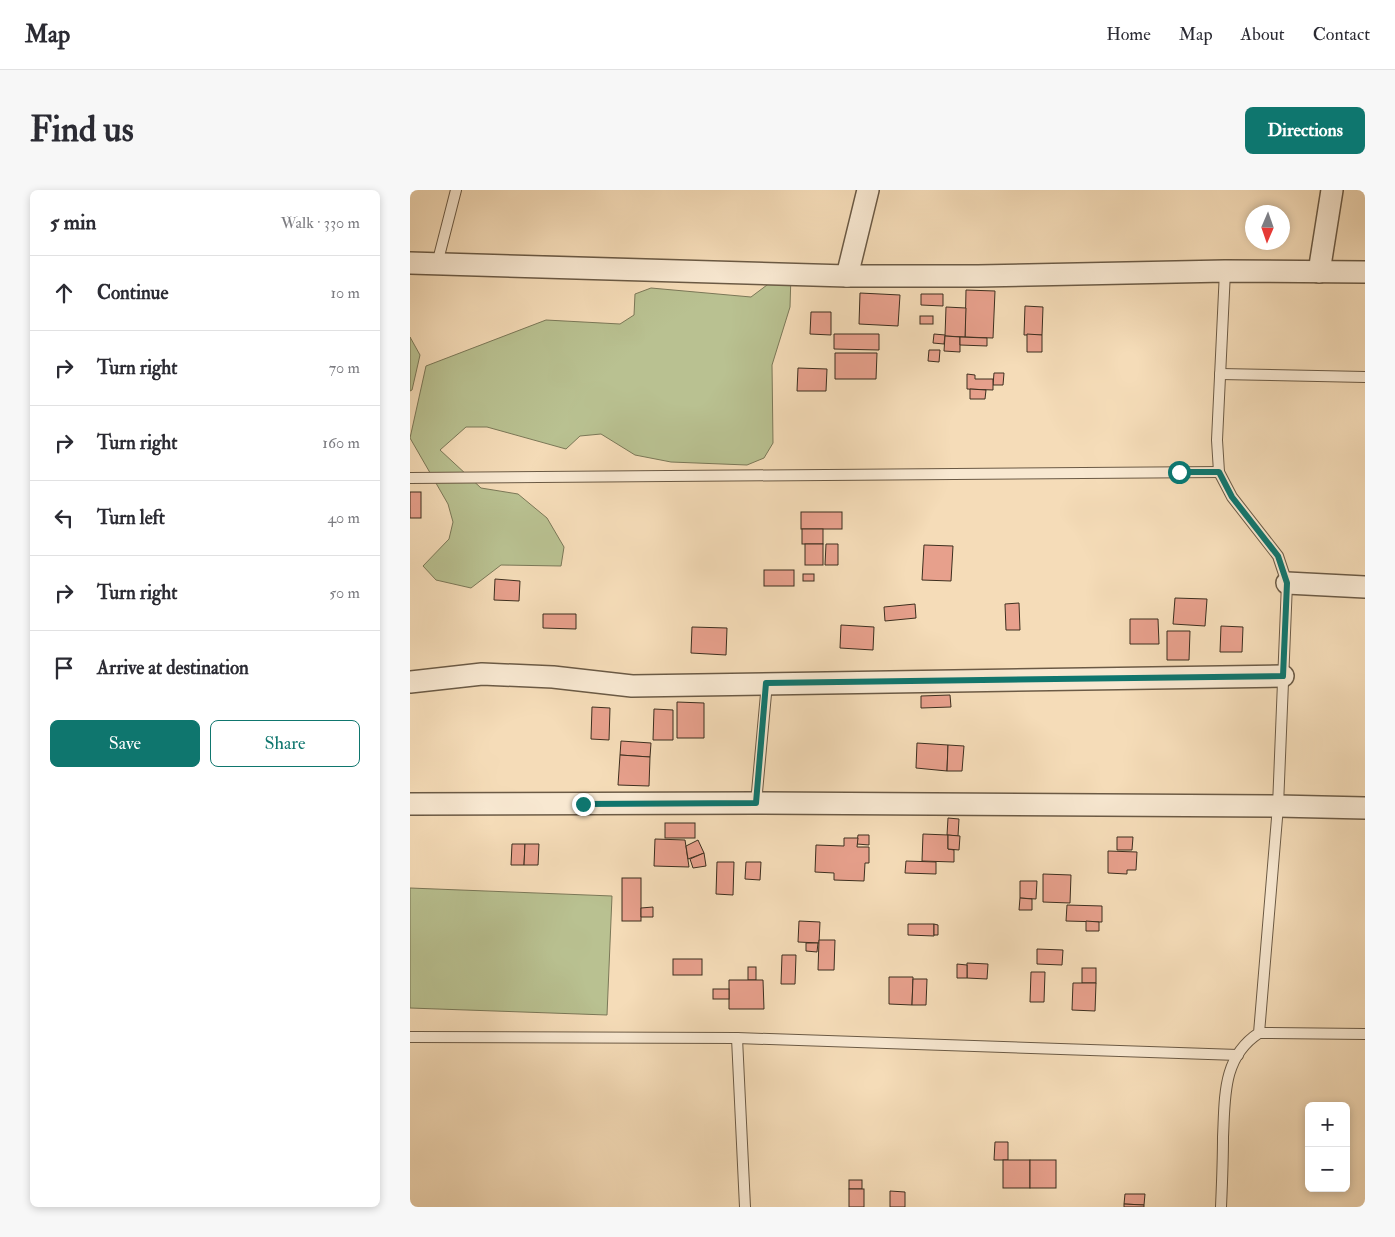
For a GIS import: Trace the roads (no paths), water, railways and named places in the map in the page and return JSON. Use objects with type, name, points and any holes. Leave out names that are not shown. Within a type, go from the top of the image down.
[{"type":"street","points":[[847,276],[868,190]]},
{"type":"street","points":[[1318,272],[1332,190]]},
{"type":"street","points":[[410,263],[847,276],[978,276],[1225,271],[1365,272]]},
{"type":"street","points":[[1287,583],[1365,587]]},
{"type":"street","points":[[410,682],[482,674],[553,677],[632,686],[1283,676]]},
{"type":"street","points":[[410,804],[756,803],[1365,808]]},
{"type":"lane","points":[[436,264],[456,190]]},
{"type":"lane","points":[[1225,271],[1217,440],[1219,472],[1232,497],[1278,556],[1287,583],[1278,806],[1259,1033]]},
{"type":"lane","points":[[1220,374],[1365,376]]},
{"type":"lane","points":[[410,478],[1219,472]]},
{"type":"lane","points":[[756,803],[766,683]]},
{"type":"lane","points":[[1221,1207],[1225,1089],[1230,1070],[1238,1055],[1250,1040],[1259,1033],[1365,1034]]},
{"type":"lane","points":[[410,1037],[737,1038],[1238,1055]]},
{"type":"lane","points":[[737,1038],[746,1207]]}]
